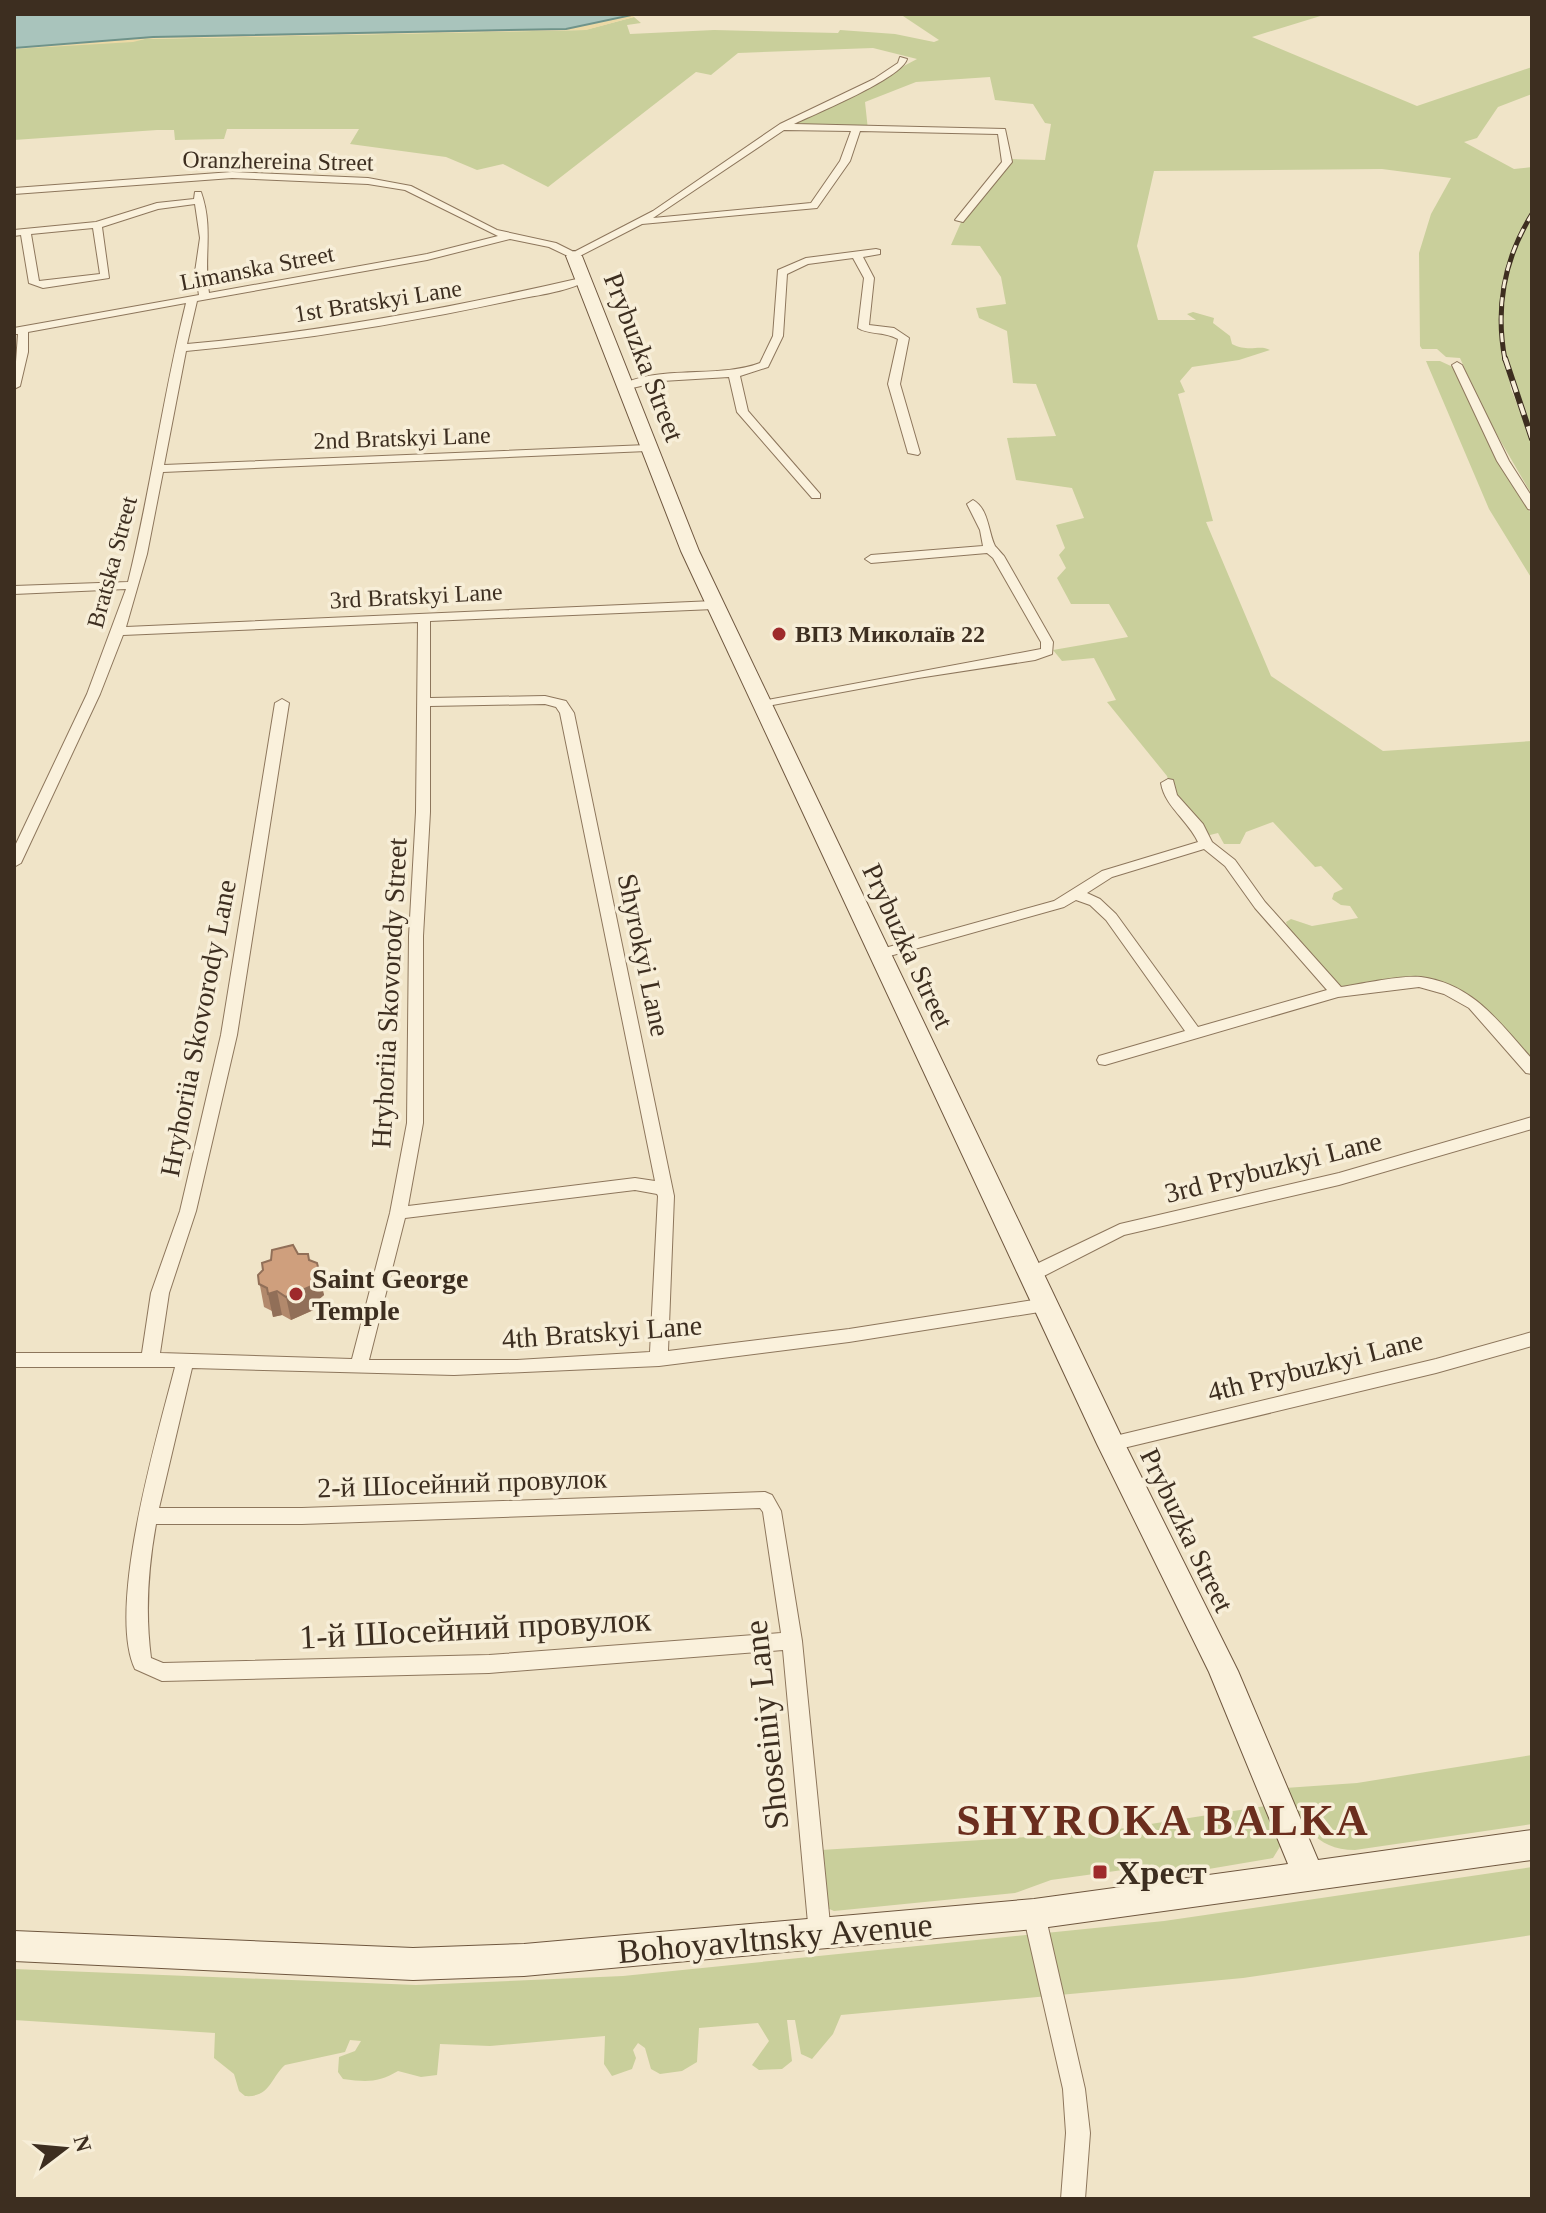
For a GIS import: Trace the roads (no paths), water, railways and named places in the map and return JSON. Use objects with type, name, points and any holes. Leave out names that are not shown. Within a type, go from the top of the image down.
[{"type":"street","name":"Prybuzka Street","points":[[903,59],[902,64],[877,81],[783,126],[669,205],[574,256],[647,448],[714,605],[1111,1444],[1223,1671],[1310,1878]]},
{"type":"street","points":[[783,126],[1002,131],[1007,162],[960,220]]},
{"type":"street","points":[[636,223],[813,206],[845,161],[856,130]]},
{"type":"street","name":"Oranzhereina Street","points":[[14,191],[196,177],[255,176],[386,183],[418,193],[506,237],[552,245],[574,256]]},
{"type":"street","name":"Bratska Street","points":[[14,863],[119,631],[133,585],[180,348],[198,298],[205,238],[196,177]]},
{"type":"street","points":[[97,225],[105,276],[43,285],[34,283],[20,232],[97,225],[157,206],[199,201]]},
{"type":"street","name":"Limanska Street","points":[[18,330],[427,257],[506,237]]},
{"type":"street","points":[[624,387],[653,379],[734,374],[757,369],[769,359],[781,319],[782,272],[806,261],[876,252]]},
{"type":"street","points":[[856,254],[869,278],[863,328],[890,330],[904,338],[895,389],[914,453]]},
{"type":"street","name":"1st Bratskyi Lane","points":[[180,348],[255,341],[441,313],[581,281]]},
{"type":"street","points":[[14,386],[23,352],[18,330]]},
{"type":"street","points":[[1457,365],[1503,461],[1532,506]]},
{"type":"street","points":[[734,374],[743,412],[816,496]]},
{"type":"street","name":"2nd Bratskyi Lane","points":[[158,469],[647,448]]},
{"type":"street","points":[[762,705],[1043,654],[1048,647],[1047,642],[998,556],[990,549],[986,530],[973,504]]},
{"type":"street","points":[[871,559],[990,549]]},
{"type":"street","points":[[14,590],[133,585]]},
{"type":"street","name":"3rd Bratskyi Lane","points":[[119,631],[714,605]]},
{"type":"street","name":"Hryhoriia Skovorody Street","points":[[359,1365],[398,1213],[415,1123],[416,923],[423,812],[424,618]]},
{"type":"street","name":"Shyrokyi Lane","points":[[422,702],[545,700],[564,707],[664,1189],[659,1359]]},
{"type":"street","name":"Hryhoriia Skovorody Lane","points":[[150,1360],[151,1337],[160,1293],[188,1211],[229,1035],[282,703]]},
{"type":"street","points":[[1168,783],[1170,796],[1198,827],[1206,844],[1233,867],[1260,905],[1337,992]]},
{"type":"street","points":[[879,954],[1049,907],[1078,895],[1107,874],[1206,844]]},
{"type":"street","points":[[1078,895],[1103,909],[1194,1033]]},
{"type":"street","points":[[1105,1060],[1337,992],[1407,981],[1440,986],[1481,1010],[1532,1069]]},
{"type":"street","name":"3rd Prybuzkyi Lane","points":[[1032,1274],[1120,1230],[1339,1179],[1532,1123]]},
{"type":"street","points":[[398,1213],[635,1184],[664,1189]]},
{"type":"street","name":"4th Bratskyi Lane","points":[[14,1360],[516,1367],[659,1359],[802,1343],[1046,1305]]},
{"type":"street","name":"4th Prybuzkyi Lane","points":[[1111,1444],[1436,1366],[1532,1339]]},
{"type":"street","points":[[148,1516],[185,1362]]},
{"type":"street","name":"2-й Шосейний провулок","points":[[148,1516],[318,1515],[765,1500],[772,1511]]},
{"type":"street","name":"Shoseiniy Lane","points":[[772,1511],[792,1641],[820,1934]]},
{"type":"street","name":"1-й Шосейний провулок","points":[[148,1516],[136,1639],[142,1663],[162,1672],[489,1664],[792,1641]]},
{"type":"street","name":"Bohoyavltnsky Avenue","points":[[14,1946],[413,1964],[524,1960],[1034,1914],[1532,1845]]},
{"type":"street","points":[[1034,1914],[1074,2089],[1078,2133],[1073,2199]]},
{"type":"water","points":[[14,14],[632,15],[566,29],[153,37],[14,48]]},
{"type":"railway","points":[[1505,360],[1501,321],[1504,284],[1515,248],[1532,214]]},
{"type":"railway","points":[[1505,358],[1532,439]]},
{"type":"place","name":"ВПЗ Миколаїв 22","points":[[779,634]]},
{"type":"place","name":"Saint George Temple","points":[[296,1294]]},
{"type":"place","name":"Хрест","points":[[1100,1872]]},
{"type":"district","name":"SHYROKA BALKA","points":[[1163,1820]]}]
